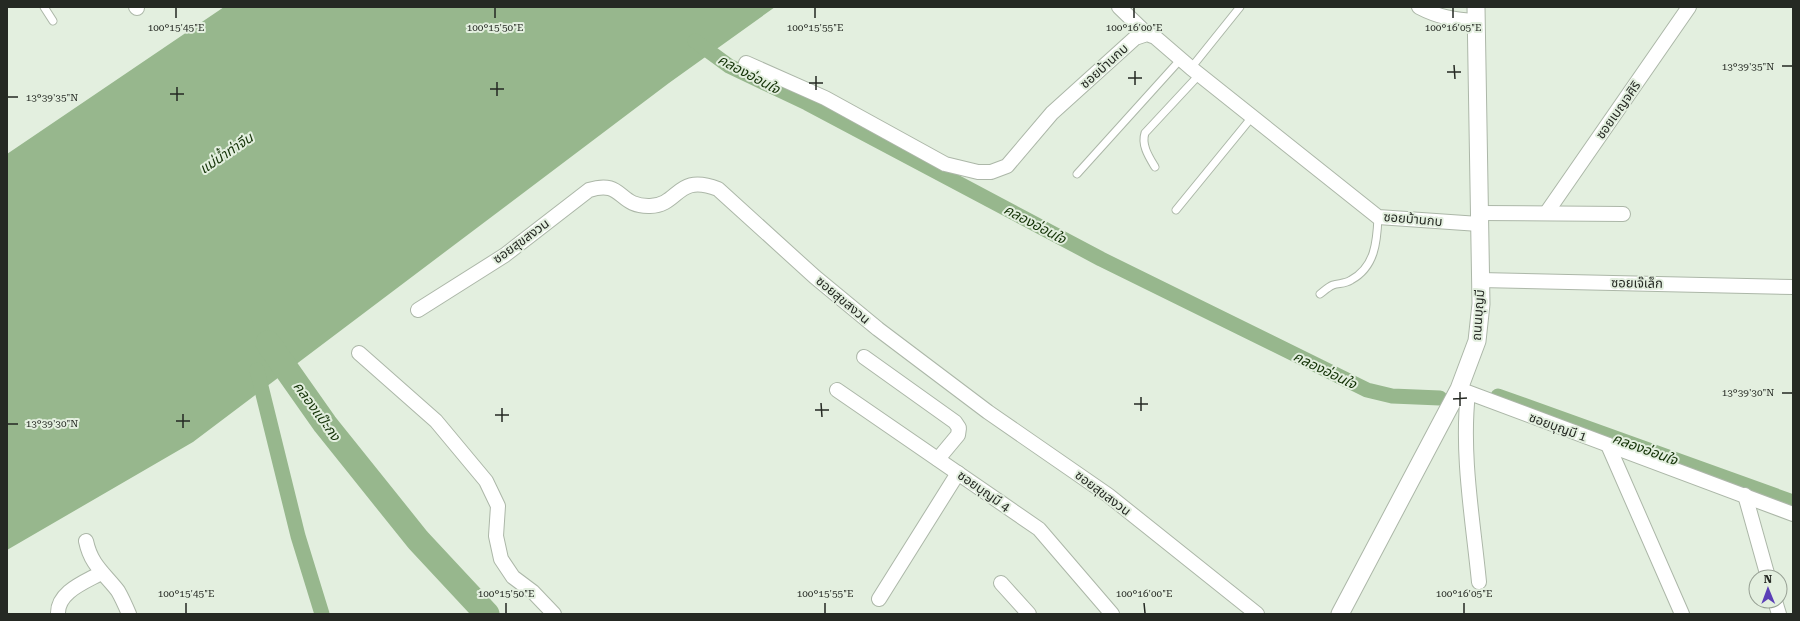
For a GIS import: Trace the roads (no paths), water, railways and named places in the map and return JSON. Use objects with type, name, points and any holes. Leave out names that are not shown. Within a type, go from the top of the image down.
[{"type":"street","points":[[1119,7],[1147,34]]},
{"type":"street","points":[[1419,7],[1431,14],[1450,19],[1476,14]]},
{"type":"street","name":"ซอยเบญจศิริ","points":[[1547,212],[1690,7]]},
{"type":"street","name":"ถนนบุญมี","points":[[1340,614],[1463,391],[1477,341],[1481,304],[1476,14]]},
{"type":"street","name":"ซอยบ้านกบ","points":[[746,63],[825,98],[945,164],[978,172],[991,172],[1007,166],[1052,113],[1135,38],[1147,34],[1155,37],[1190,68],[1378,217],[1479,218]]},
{"type":"street","name":"ซอยสุขสงวน","points":[[418,310],[505,255],[589,190],[602,186],[608,187],[614,189],[630,203],[652,206],[660,205],[683,188],[693,184],[704,184],[718,189],[815,278],[878,329],[988,412],[1108,495],[1257,614]]},
{"type":"street","points":[[1479,218],[1547,212],[1623,214]]},
{"type":"street","name":"ซอยเจ๊เล็ก","points":[[1480,280],[1793,287]]},
{"type":"street","points":[[359,353],[436,421],[486,480],[498,506],[496,536],[500,559],[513,577],[533,592],[554,614]]},
{"type":"street","points":[[864,357],[955,422],[960,428],[958,435],[938,460]]},
{"type":"street","name":"ซอยบุญมี 4","points":[[837,390],[1039,529],[1112,614]]},
{"type":"street","points":[[1463,391],[1466,447],[1479,582]]},
{"type":"street","name":"ซอยบุญมี 1","points":[[1463,391],[1793,514]]},
{"type":"street","points":[[1608,445],[1682,614]]},
{"type":"street","points":[[879,599],[958,473]]},
{"type":"street","points":[[1745,496],[1766,569]]},
{"type":"street","points":[[86,541],[90,555],[101,573],[118,592],[129,614]]},
{"type":"street","points":[[58,614],[61,601],[68,592],[101,573]]},
{"type":"street","points":[[1001,582],[1029,614]]},
{"type":"lane","points":[[44,7],[53,21]]},
{"type":"lane","points":[[1155,167],[1147,152],[1144,138],[1145,133],[1190,68],[1240,7]]},
{"type":"lane","points":[[1077,174],[1190,68]]},
{"type":"lane","points":[[1176,210],[1252,117]]},
{"type":"lane","points":[[1320,294],[1333,285],[1350,281],[1360,274],[1371,261],[1377,245],[1378,217]]},
{"type":"water","name":"แม่น้ำท่าจีน","points":[[224,7],[775,7],[669,83],[193,442],[7,550],[7,154]]},
{"type":"waterway","name":"คลองอ่อนใจ","points":[[695,41],[729,66],[807,103],[1101,259],[1367,390],[1392,396],[1440,398]]},
{"type":"waterway","name":"คลองแป๊ะกง","points":[[268,343],[325,424],[418,540],[487,614]]},
{"type":"waterway","points":[[257,370],[298,536],[322,614]]},
{"type":"waterway","name":"คลองอ่อนใจ","points":[[1498,396],[1793,502]]}]
